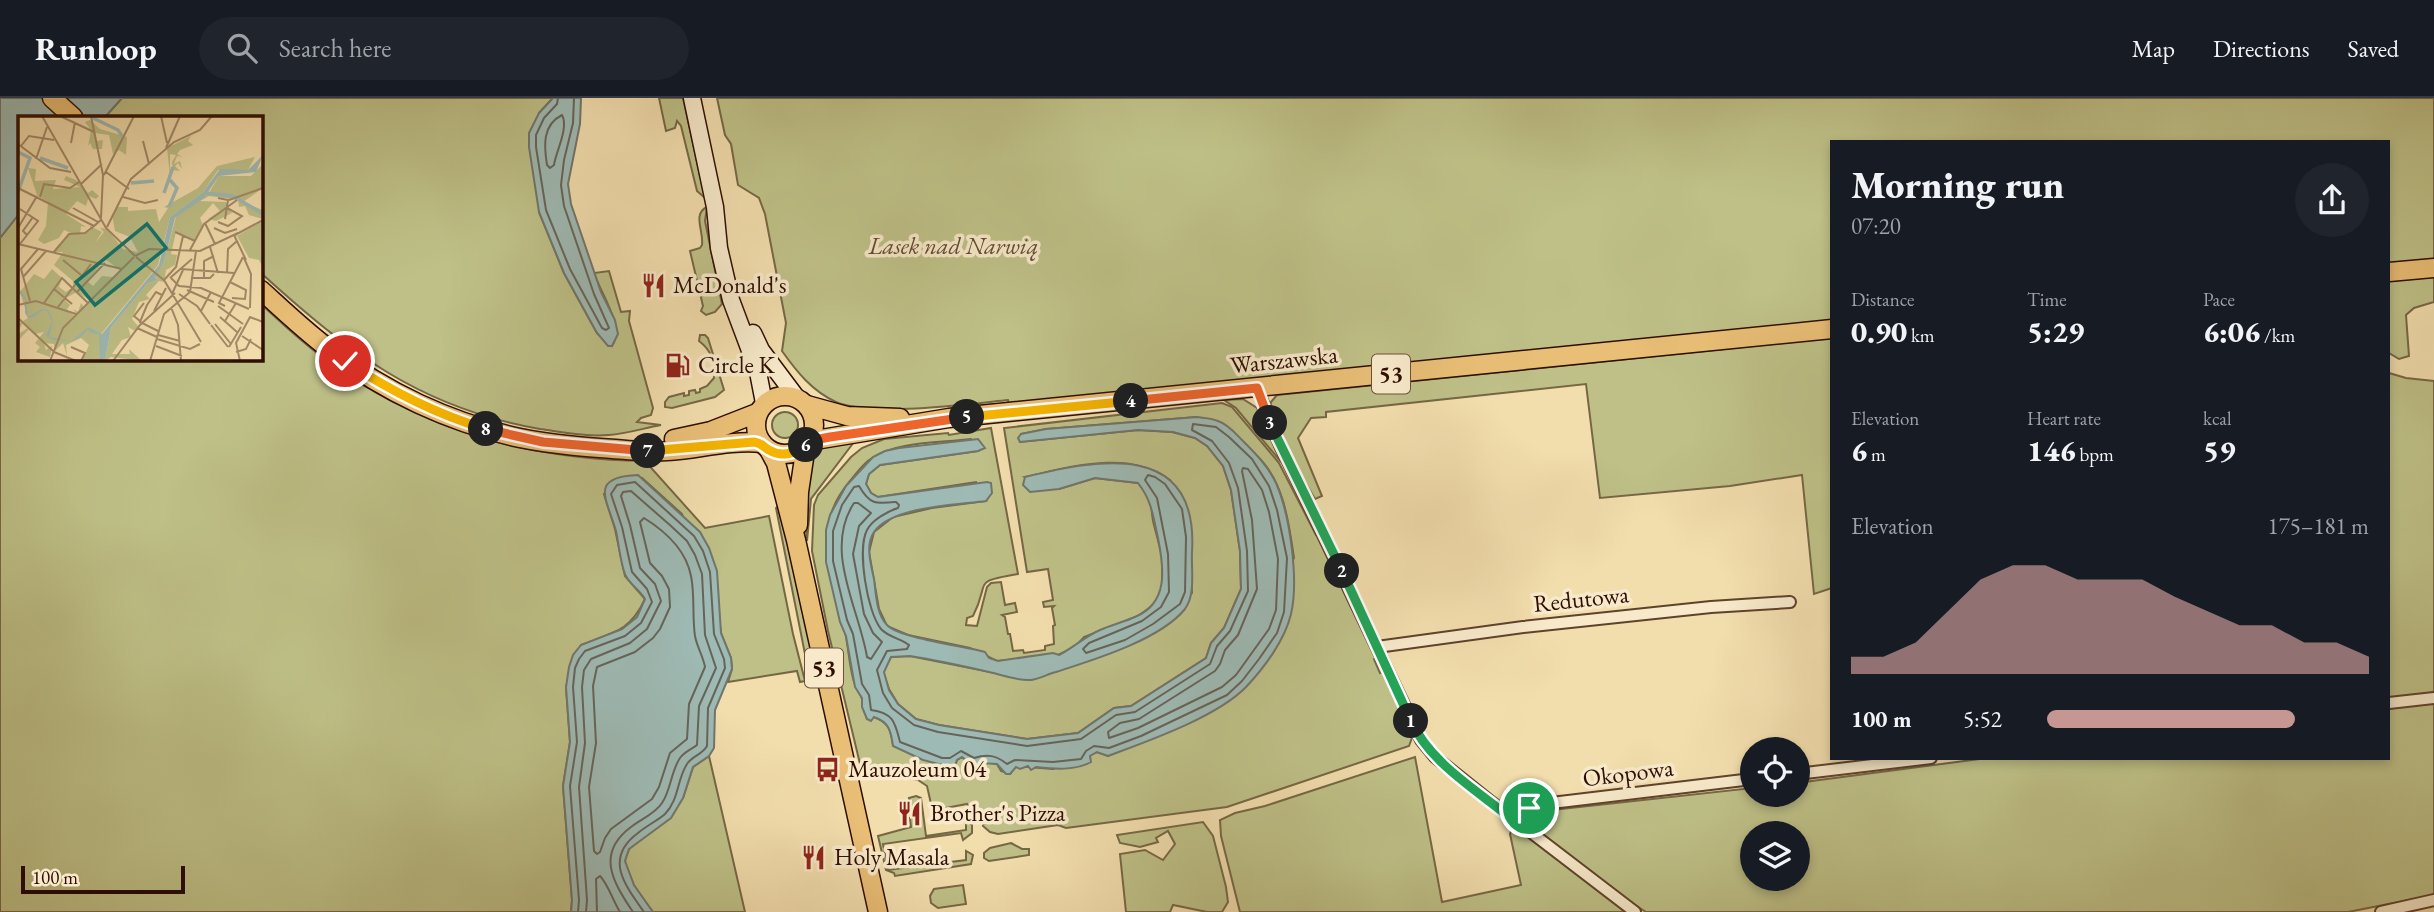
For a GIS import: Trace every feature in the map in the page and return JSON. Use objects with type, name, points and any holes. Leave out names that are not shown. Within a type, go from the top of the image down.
[{"type":"main road","points":[[52,98],[72,116]]},
{"type":"main road","points":[[2390,272],[2434,268]]},
{"type":"main road","points":[[262,291],[312,336],[345,361],[398,393],[471,424],[520,438],[566,445],[662,452],[737,443],[766,447]]},
{"type":"main road","name":"Warszawska","points":[[808,443],[949,418],[1830,329]]},
{"type":"main road","name":"53","points":[[796,540],[800,480],[814,421],[802,401],[783,395],[774,397],[761,408],[755,427],[776,463],[796,540],[878,912]]},
{"type":"main road","name":"Warszawska","points":[[802,401],[855,417],[949,418]]},
{"type":"main road","points":[[624,449],[711,431],[761,408]]},
{"type":"main road","name":"53","points":[[766,447],[789,454],[808,443]]},
{"type":"street","points":[[692,98],[715,206],[719,248],[731,300],[758,372],[761,408]]},
{"type":"street","points":[[715,206],[752,331],[761,350],[802,401]]},
{"type":"street","points":[[1257,388],[1280,445],[1424,745],[1513,820],[1635,912]]},
{"type":"street","name":"Redutowa","points":[[1377,647],[1523,627],[1711,607],[1790,602]]},
{"type":"street","points":[[2390,703],[2434,698]]},
{"type":"street","points":[[1810,772],[1914,760]]},
{"type":"street","name":"Okopowa","points":[[1513,820],[1529,808],[1543,804],[1740,780]]},
{"type":"street","points":[[2381,912],[2434,900]]},
{"type":"green space","points":[[122,98],[553,98],[539,113],[539,212],[564,273],[597,333],[612,346],[616,330],[614,320],[594,273],[609,271],[621,312],[630,311],[629,321],[653,408],[651,415],[637,422],[661,425],[600,435],[540,429],[497,420],[458,407],[388,373],[324,328],[262,274],[262,116],[106,116]]},
{"type":"green space","points":[[659,98],[683,98],[705,198],[697,191],[681,126],[677,121],[675,128],[666,131]]},
{"type":"green space","name":"Lasek nad Narwią","points":[[717,98],[2434,98],[2434,259],[2390,263],[2390,140],[1830,140],[1830,321],[1009,404],[1008,400],[920,408],[872,409],[827,398],[806,380],[782,351],[786,323],[765,214],[759,198],[738,185],[731,144],[725,135]]},
{"type":"green space","points":[[707,207],[705,221],[722,304],[715,312],[706,315],[701,311],[703,306],[690,251],[702,245],[699,218]]},
{"type":"green space","points":[[18,215],[18,360],[262,360],[262,305],[290,331],[343,372],[413,412],[449,427],[487,439],[565,455],[645,461],[705,528],[769,516],[805,681],[800,682],[797,671],[728,682],[732,669],[731,658],[721,633],[718,610],[682,514],[642,478],[604,494],[625,576],[645,599],[626,625],[611,634],[581,645],[566,687],[570,742],[563,786],[571,912],[0,912],[0,238]]},
{"type":"green space","points":[[2434,277],[2434,302],[2414,308],[2406,315],[2409,356],[2399,359],[2390,354],[2390,281]]},
{"type":"green space","points":[[700,335],[708,338],[724,390],[715,397],[672,408],[665,407],[669,397],[684,393],[684,396],[689,395],[689,391],[695,390],[696,393],[700,392],[700,389],[714,378],[712,357],[699,341]]},
{"type":"green space","points":[[1830,338],[1830,589],[1814,594],[1802,475],[1730,486],[1600,498],[1586,384],[1326,412],[1326,417],[1311,418],[1298,438],[1322,496],[1315,499],[1298,470],[1270,409],[1271,402],[1277,395]]},
{"type":"green space","points":[[2390,373],[2434,381],[2434,895],[2348,912],[1646,912],[1616,893],[1538,833],[1529,822],[1534,812],[1740,789],[1740,807],[1810,807],[1810,781],[1972,760],[2390,760]]},
{"type":"green space","points":[[1243,399],[1257,408],[1281,462],[1236,408],[1224,400]]},
{"type":"green space","points":[[1222,403],[1232,407],[1279,463],[1316,535],[1320,534],[1377,657],[1374,659],[1380,673],[1384,672],[1413,735],[1409,746],[1227,807],[998,834],[983,826],[984,811],[970,812],[967,804],[940,809],[939,816],[934,817],[927,786],[918,780],[900,777],[898,768],[886,766],[882,773],[861,768],[812,551],[814,505],[818,495],[851,457],[862,448],[884,439],[949,435],[991,428],[1018,574],[987,582],[973,616],[967,618],[966,625],[977,626],[987,587],[991,583],[1001,582],[1005,605],[1015,603],[1017,612],[1002,615],[1005,617],[1013,651],[1023,650],[1024,653],[1045,650],[1045,646],[1054,644],[1055,625],[1052,608],[1054,606],[1044,607],[1043,602],[1053,600],[1048,569],[1027,572],[1004,428]],"holes":[[[1197,417],[1244,445],[1266,466],[1284,504],[1294,558],[1189,722],[1108,756],[1097,752],[1053,769],[1016,766],[1010,774],[1001,771],[997,764],[993,763],[975,768],[962,757],[957,760],[954,768],[946,764],[942,766],[893,745],[886,724],[874,717],[867,719],[851,672],[845,632],[827,555],[830,518],[837,500],[866,463],[882,452],[894,448],[971,439],[978,451],[880,465],[869,474],[866,484],[871,493],[878,497],[976,482],[986,501],[932,508],[893,517],[874,532],[869,552],[879,609],[887,626],[908,635],[970,648],[997,661],[1058,655],[1075,647],[1084,637],[1138,616],[1156,603],[1162,590],[1162,556],[1150,498],[1138,483],[1095,478],[1059,489],[1025,477],[1080,465],[1118,463],[1137,465],[1170,480],[1191,575],[1192,593],[1031,680],[910,656],[891,657],[883,672],[898,704],[916,719],[1027,739],[1078,733],[1114,708],[1131,706],[1206,658],[1211,643],[1224,628],[1241,589],[1240,551],[1231,490],[1223,466],[1207,446],[1195,438],[1172,432],[1138,430],[1020,442],[1021,434],[1046,429]]]},
{"type":"green space","points":[[785,412],[795,415],[798,425],[795,435],[785,438],[775,435],[772,425],[775,415]]},
{"type":"green space","points":[[854,442],[811,499],[807,541],[805,515],[812,456],[824,447]]},
{"type":"green space","points":[[779,505],[817,675],[814,679],[805,654],[776,508]]},
{"type":"green space","points":[[709,756],[745,912],[653,912],[631,881],[625,858],[629,849],[683,798],[693,767]]},
{"type":"green space","points":[[1415,757],[1442,902],[1521,885],[1510,834],[1512,829],[1517,829],[1628,912],[1240,912],[1221,836],[1220,820]]},
{"type":"green space","points":[[909,798],[921,798],[926,836],[966,830],[966,824],[969,822],[972,825],[972,833],[963,840],[961,833],[883,844],[888,870],[966,860],[966,851],[973,855],[971,864],[895,876],[886,870],[878,836],[911,827],[910,818],[919,815],[918,809],[912,810]]},
{"type":"green space","points":[[1203,822],[1213,836],[1226,887],[1228,902],[1222,912],[1207,912],[1173,905],[1170,912],[1126,912],[1120,854],[1145,850],[1163,860],[1175,844],[1168,831],[1156,838],[1158,842],[1140,847],[1120,843],[1117,835]]},
{"type":"green space","points":[[1011,843],[1022,849],[1029,849],[1029,855],[989,861],[984,858],[984,853],[990,848]]},
{"type":"green space","points":[[963,885],[966,904],[938,908],[931,903],[930,896],[934,889]]},
{"type":"water","points":[[0,98],[122,98],[106,116],[18,116],[18,215],[0,238]]},
{"type":"water","points":[[553,98],[581,98],[580,124],[568,184],[571,204],[601,292],[615,320],[618,334],[612,346],[608,346],[597,333],[564,273],[539,212],[529,133],[539,113]]},
{"type":"water","points":[[1197,417],[1225,424],[1261,460],[1276,483],[1289,530],[1294,584],[1291,614],[1273,653],[1246,687],[1218,708],[1181,727],[1108,756],[1097,752],[1090,756],[1091,762],[1071,768],[1036,767],[1031,770],[1028,766],[1020,769],[1016,767],[1010,774],[1006,774],[997,764],[980,763],[975,768],[962,757],[957,760],[954,768],[923,760],[893,746],[886,724],[874,717],[871,721],[867,719],[862,707],[862,698],[855,687],[846,636],[840,622],[826,562],[826,530],[830,515],[846,486],[873,457],[885,451],[978,439],[985,448],[978,451],[880,465],[869,474],[866,484],[871,493],[878,497],[987,482],[991,483],[992,493],[986,501],[926,508],[883,523],[871,537],[870,555],[879,609],[887,625],[918,638],[985,652],[989,658],[998,661],[1053,653],[1059,655],[1094,633],[1146,611],[1154,603],[1162,584],[1162,561],[1153,516],[1138,483],[1095,478],[1059,489],[1030,492],[1023,485],[1025,477],[1083,465],[1112,463],[1139,466],[1162,474],[1179,490],[1190,516],[1192,589],[1185,609],[1160,630],[1106,655],[1031,680],[1015,679],[910,656],[891,657],[884,672],[889,690],[898,704],[916,719],[1027,739],[1078,733],[1114,708],[1131,706],[1206,658],[1211,643],[1224,628],[1241,589],[1240,551],[1231,490],[1223,466],[1207,446],[1195,438],[1173,432],[1138,430],[1020,442],[1018,438],[1021,434],[1046,429]]},
{"type":"water","points":[[638,475],[700,532],[709,548],[717,571],[721,633],[731,658],[732,669],[715,710],[714,748],[709,756],[693,767],[683,798],[671,818],[629,849],[625,861],[634,885],[653,912],[571,912],[563,786],[570,742],[566,687],[569,667],[573,655],[581,645],[622,629],[637,617],[645,599],[625,574],[605,492],[612,480]]},
{"type":"place","name":"McDonald's","points":[[653,285]]},
{"type":"place","name":"Circle K","points":[[678,365]]},
{"type":"place","name":"Mauzoleum 04","points":[[828,769]]},
{"type":"place","name":"Brother's Pizza","points":[[910,813]]},
{"type":"place","name":"Holy Masala","points":[[814,857]]},
{"type":"route","points":[[345,361],[398,393],[440,413],[496,432],[566,445],[662,452],[754,442],[762,443],[769,450],[789,454],[809,441],[949,418],[1257,388],[1280,445],[1421,740],[1429,751],[1513,820],[1529,808]]}]
